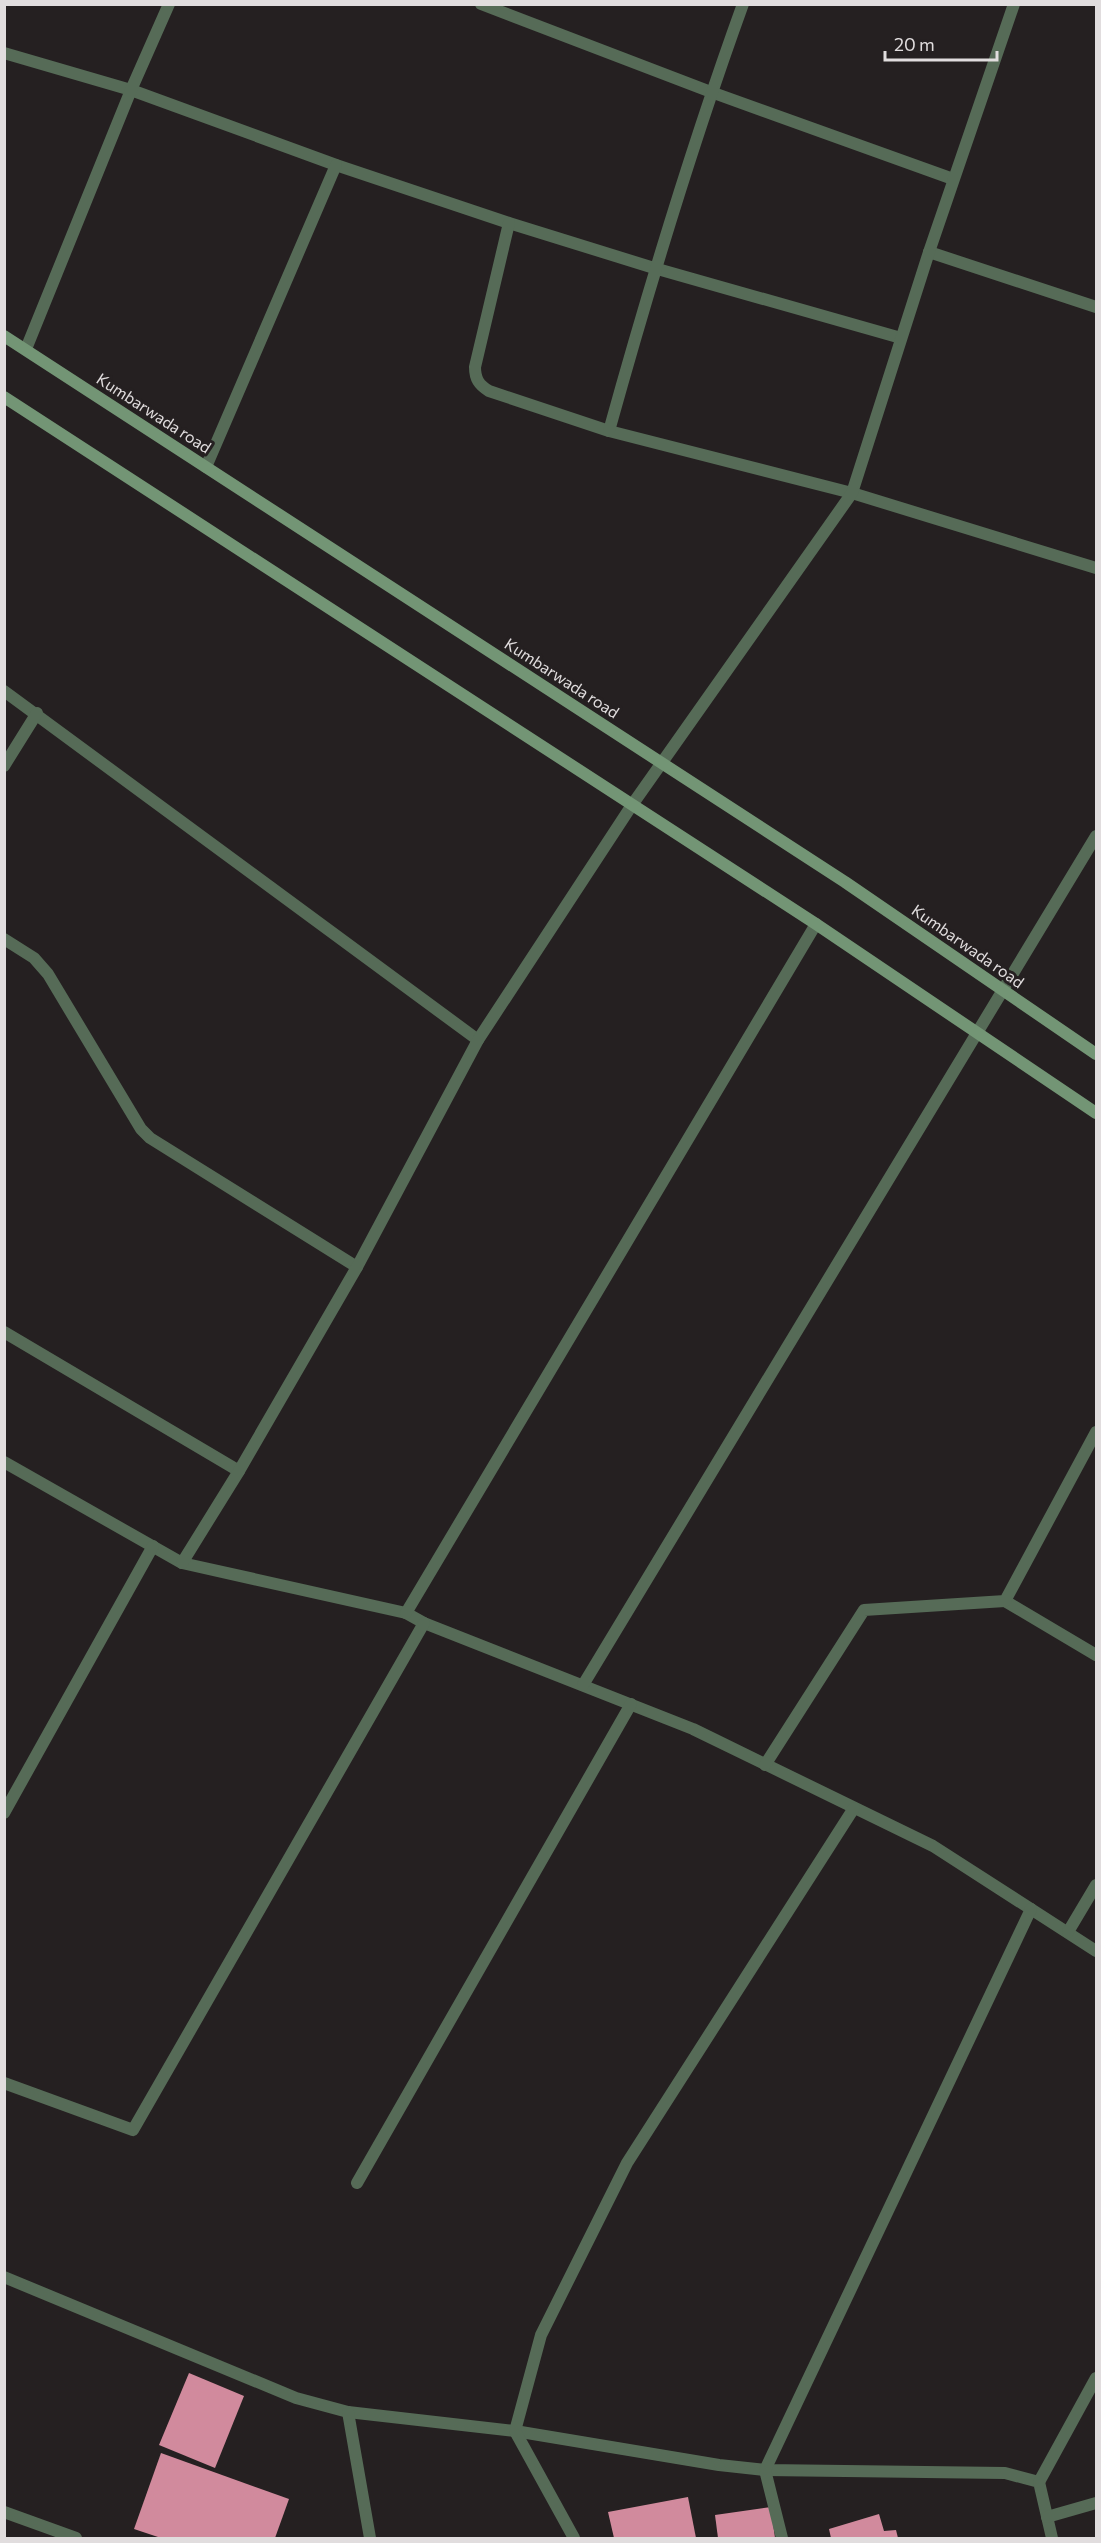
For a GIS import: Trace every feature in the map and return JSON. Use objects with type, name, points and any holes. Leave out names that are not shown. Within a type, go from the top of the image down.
[{"type":"street","points":[[26,349],[168,4]]},
{"type":"street","points":[[481,4],[711,92],[953,179]]},
{"type":"street","points":[[609,431],[654,268],[711,92],[743,4]]},
{"type":"street","points":[[182,1563],[239,1471],[357,1267],[478,1040],[633,805],[852,493],[953,179],[1014,4]]},
{"type":"street","points":[[4,53],[131,90],[336,165],[509,223],[654,268],[901,338]]},
{"type":"street","points":[[206,467],[336,165]]},
{"type":"street","points":[[509,223],[475,367],[479,385],[489,391],[609,431],[852,493],[1096,568]]},
{"type":"street","points":[[929,252],[1096,307]]},
{"type":"street","name":"Kumbarwada road","points":[[4,336],[890,912],[1096,1054]]},
{"type":"street","points":[[4,397],[816,924],[1096,1113]]},
{"type":"street","points":[[4,691],[37,713],[478,1040]]},
{"type":"street","points":[[4,766],[37,713]]},
{"type":"street","points":[[584,1685],[1096,836]]},
{"type":"street","points":[[406,1612],[816,924]]},
{"type":"street","points":[[4,939],[41,964],[141,1129],[150,1138],[357,1267]]},
{"type":"street","points":[[4,1332],[239,1471]]},
{"type":"street","points":[[1005,1601],[1096,1432]]},
{"type":"street","points":[[4,1462],[182,1563],[406,1612],[424,1623],[693,1729],[933,1846],[1096,1950]]},
{"type":"street","points":[[4,1813],[153,1546]]},
{"type":"street","points":[[765,1765],[864,1610],[1005,1601],[1096,1654]]},
{"type":"street","points":[[4,2083],[133,2130],[424,1623]]},
{"type":"street","points":[[357,2183],[631,1704]]},
{"type":"street","points":[[574,2538],[515,2430],[541,2335],[627,2163],[854,1808]]},
{"type":"street","points":[[1068,1932],[1096,1886]]},
{"type":"street","points":[[782,2538],[765,2470],[1031,1909]]},
{"type":"street","points":[[4,2277],[296,2398],[348,2412],[515,2430],[708,2463],[765,2470],[1005,2473],[1039,2482]]},
{"type":"street","points":[[1052,2538],[1039,2482],[1096,2378]]},
{"type":"street","points":[[348,2412],[370,2538]]},
{"type":"street","points":[[1047,2517],[1096,2503]]},
{"type":"street","points":[[4,2512],[76,2538]]},
{"type":"building","points":[[189,2373],[244,2396],[215,2468],[159,2445]]},
{"type":"building","points":[[161,2453],[289,2499],[275,2538],[161,2538],[134,2529]]},
{"type":"building","points":[[688,2497],[696,2538],[614,2538],[608,2512]]},
{"type":"building","points":[[771,2507],[775,2538],[718,2538],[715,2515]]},
{"type":"building","points":[[879,2514],[884,2531],[896,2530],[898,2538],[831,2538],[829,2529]]}]
